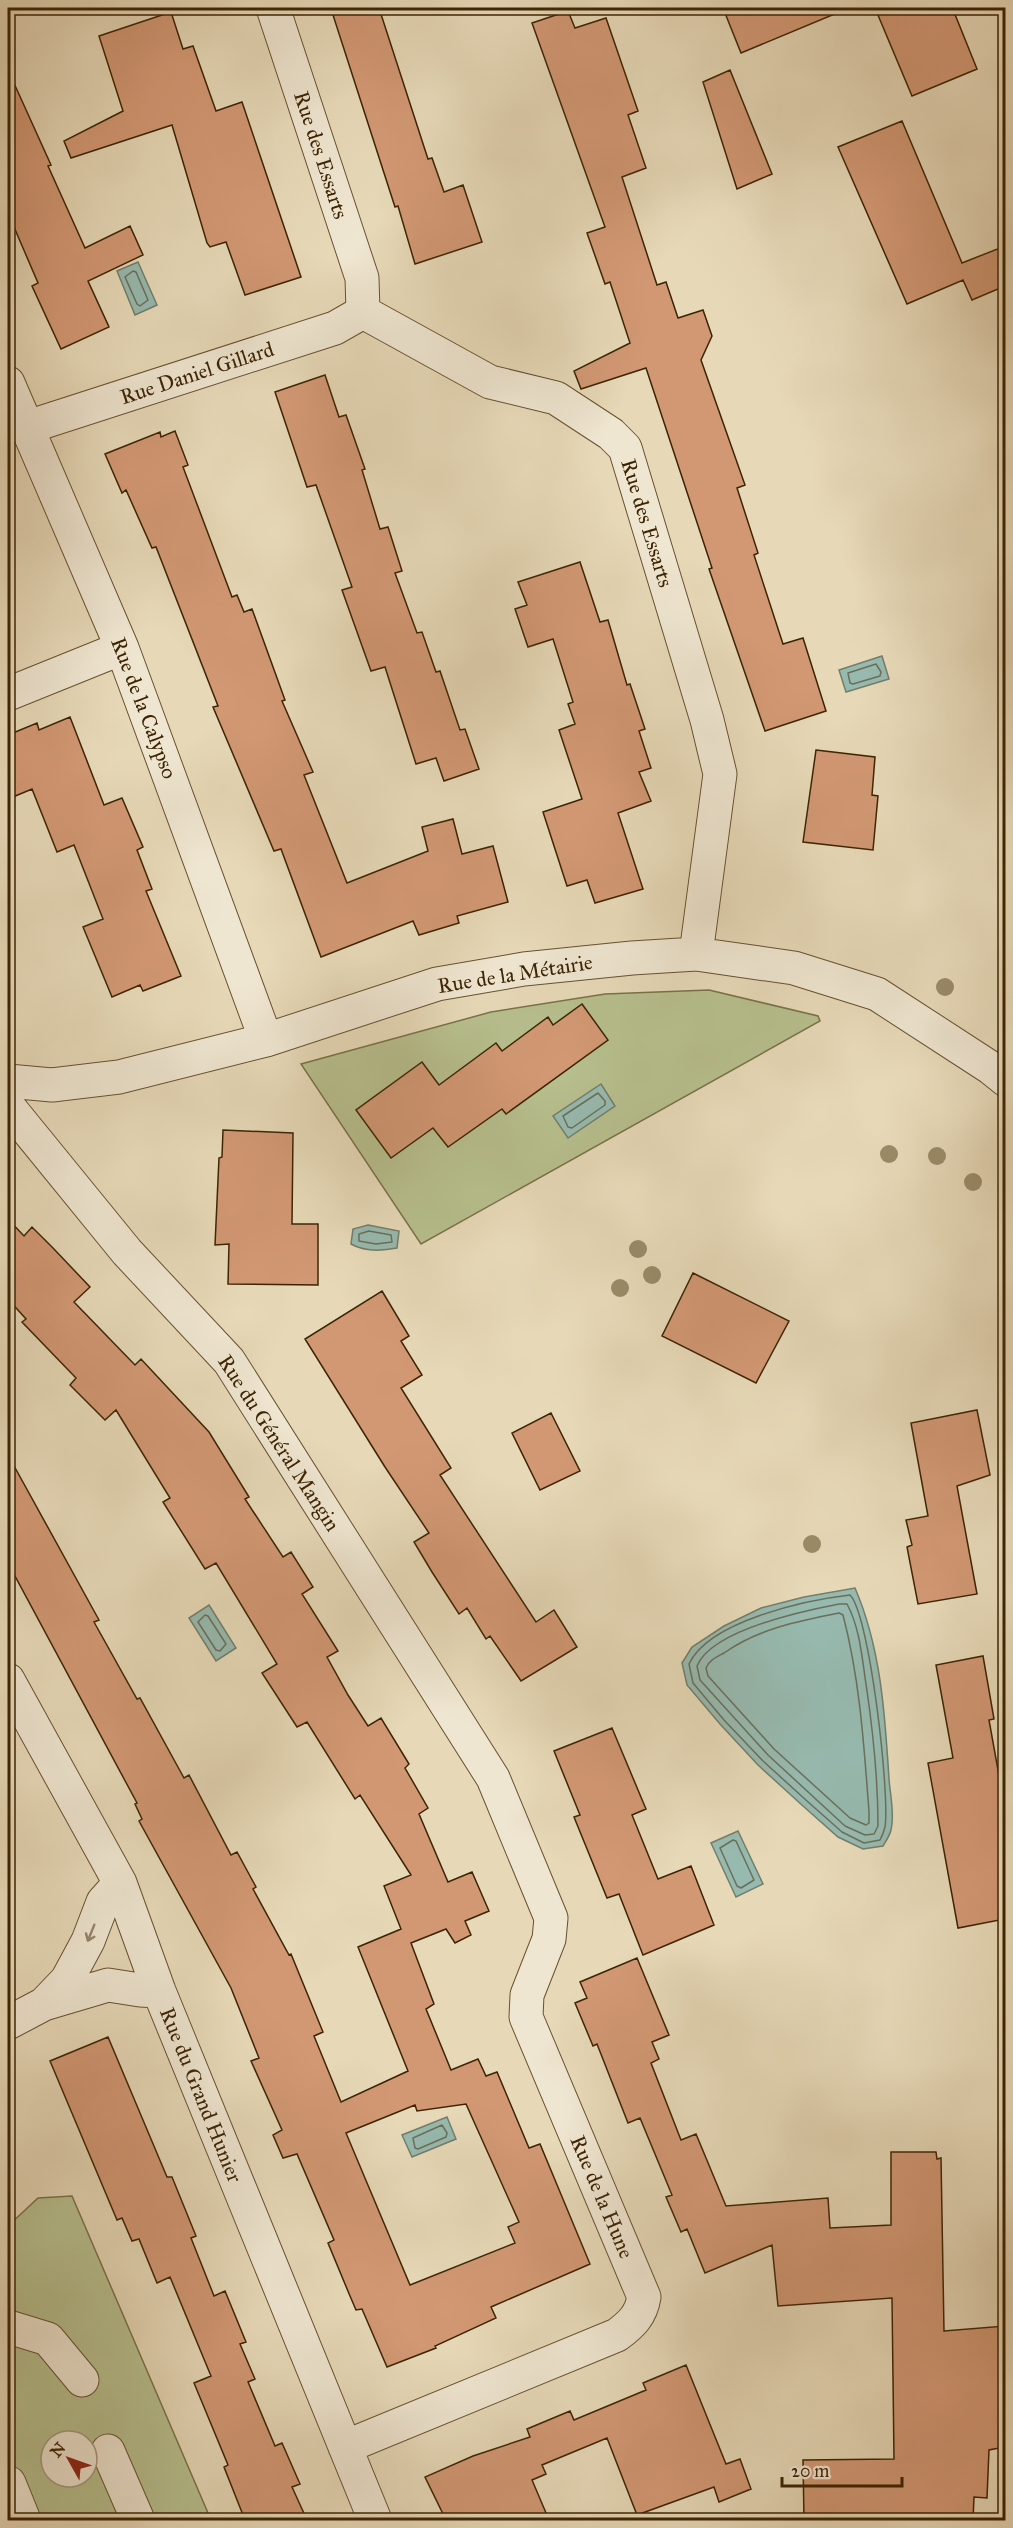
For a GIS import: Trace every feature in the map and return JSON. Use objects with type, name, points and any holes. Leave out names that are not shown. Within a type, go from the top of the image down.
[{"type":"street","name":"Rue des Essarts","points":[[273,8],[362,278],[363,312],[490,382],[556,398],[611,434],[625,448],[707,720],[720,774],[696,954]]},
{"type":"street","name":"Rue Daniel Gillard","points":[[28,427],[335,328],[363,312]]},
{"type":"street","name":"Rue de la Calypso","points":[[8,382],[122,648],[266,1040]]},
{"type":"street","points":[[8,694],[122,648]]},
{"type":"street","name":"Rue de la Métairie","points":[[8,1081],[52,1085],[119,1077],[266,1040],[436,984],[524,969],[696,954],[794,968],[878,994],[991,1068],[1005,1080]]},
{"type":"street","name":"Rue du Général Mangin","points":[[8,1106],[127,1252],[229,1361],[493,1778]]},
{"type":"street","name":"Rue du Grand Hunier","points":[[8,1680],[120,1883],[159,1991],[375,2520]]},
{"type":"street","name":"Rue de la Hune","points":[[345,2448],[617,2335],[632,2324],[642,2310],[644,2297],[526,2017],[527,1995],[549,1939],[551,1918],[493,1778]]},
{"type":"street","points":[[44,2004],[67,1980],[88,1941],[103,1902],[120,1883]]},
{"type":"street","points":[[8,2023],[44,2004],[108,1985],[159,1991]]},
{"type":"street","points":[[8,2331],[12,2328],[48,2339],[82,2380]]},
{"type":"street","points":[[108,2451],[138,2520]]},
{"type":"street","points":[[9,2483],[24,2520]]},
{"type":"green space","points":[[709,990],[818,1016],[820,1021],[421,1244],[301,1064],[491,1012],[605,994]]},
{"type":"green space","points":[[72,2196],[211,2520],[8,2520],[8,2226],[38,2198]]},
{"type":"water","points":[[138,262],[157,305],[135,315],[117,271]]},
{"type":"water","points":[[882,656],[889,679],[846,692],[839,670]]},
{"type":"water","points":[[601,1084],[615,1106],[568,1138],[553,1116]]},
{"type":"water","points":[[368,1225],[399,1231],[397,1248],[374,1250],[351,1244],[353,1229]]},
{"type":"water","points":[[855,1588],[871,1634],[880,1682],[892,1811],[890,1832],[883,1846],[863,1849],[838,1837],[758,1765],[687,1685],[682,1663],[692,1647],[724,1626],[761,1608],[804,1597]]},
{"type":"water","points":[[209,1605],[236,1648],[216,1661],[189,1618]]},
{"type":"water","points":[[738,1831],[763,1884],[736,1897],[711,1843]]},
{"type":"water","points":[[447,2117],[456,2139],[412,2157],[402,2135]]},
{"type":"building","points":[[354,8],[379,8],[428,159],[432,158],[444,192],[463,185],[482,242],[415,264],[398,206],[395,207],[333,15]]},
{"type":"building","points":[[723,8],[849,8],[741,53]]},
{"type":"building","points":[[875,8],[944,8],[947,14],[954,12],[977,69],[912,96]]},
{"type":"building","points":[[568,11],[575,28],[606,18],[638,111],[628,115],[646,168],[622,177],[657,285],[666,282],[678,318],[703,310],[712,336],[701,360],[745,485],[737,488],[758,553],[754,555],[783,644],[803,638],[826,711],[765,731],[709,569],[712,568],[646,368],[581,389],[574,371],[630,343],[610,282],[605,284],[587,233],[605,227],[532,23]]},
{"type":"building","points":[[171,12],[183,49],[193,46],[216,111],[242,102],[301,277],[245,295],[226,242],[210,247],[207,243],[172,125],[71,158],[64,141],[123,111],[99,36]]},
{"type":"building","points":[[8,70],[85,248],[130,226],[143,255],[88,281],[109,327],[61,349],[32,286],[38,283],[8,213]]},
{"type":"building","points":[[730,70],[772,174],[737,189],[703,82]]},
{"type":"building","points":[[902,121],[962,263],[1005,246],[1005,286],[972,300],[963,280],[907,304],[838,147]]},
{"type":"building","points":[[325,375],[339,417],[346,415],[365,469],[362,470],[380,529],[388,527],[402,571],[395,573],[417,633],[422,632],[436,672],[440,671],[460,730],[465,729],[479,769],[444,781],[436,758],[416,764],[385,667],[371,671],[342,590],[352,587],[316,485],[307,487],[275,392]]},
{"type":"building","points":[[175,431],[188,465],[183,467],[232,597],[237,595],[244,612],[252,609],[285,700],[282,701],[313,772],[304,775],[347,883],[428,851],[422,827],[453,819],[462,854],[493,846],[508,902],[457,916],[459,923],[419,935],[413,921],[321,957],[281,849],[274,851],[213,707],[218,706],[156,547],[152,548],[126,490],[122,493],[105,454],[160,432],[161,437]]},
{"type":"building","points":[[580,562],[600,622],[608,620],[627,685],[630,684],[645,729],[639,731],[651,768],[639,772],[651,801],[618,813],[643,889],[595,903],[587,880],[567,886],[543,812],[582,799],[559,730],[575,724],[568,704],[573,702],[553,639],[528,647],[515,609],[527,605],[518,582]]},
{"type":"building","points":[[70,717],[104,805],[122,798],[143,847],[137,850],[152,889],[146,891],[181,976],[143,991],[140,985],[112,997],[83,927],[103,919],[74,845],[57,852],[32,789],[8,799],[8,735],[37,723],[39,730]]},
{"type":"building","points":[[816,750],[875,757],[872,795],[878,796],[873,850],[803,842]]},
{"type":"building","points":[[582,1004],[608,1040],[506,1114],[502,1109],[448,1147],[433,1128],[391,1158],[356,1110],[422,1062],[439,1085],[496,1043],[502,1051],[548,1017],[553,1025]]},
{"type":"building","points":[[223,1130],[293,1133],[292,1224],[318,1224],[318,1285],[228,1284],[229,1244],[215,1245],[219,1158],[222,1157]]},
{"type":"building","points":[[8,1219],[24,1236],[32,1227],[90,1287],[74,1302],[135,1365],[141,1359],[209,1432],[249,1497],[245,1499],[283,1557],[291,1552],[313,1587],[302,1594],[338,1651],[327,1657],[348,1695],[368,1726],[381,1718],[409,1764],[405,1768],[428,1808],[419,1814],[448,1882],[472,1872],[489,1911],[465,1921],[471,1935],[455,1943],[446,1929],[411,1943],[434,2004],[426,2009],[451,2070],[478,2059],[486,2076],[497,2072],[529,2148],[540,2144],[590,2264],[491,2307],[496,2318],[435,2346],[436,2348],[387,2367],[362,2309],[356,2310],[350,2296],[328,2243],[334,2240],[297,2154],[283,2158],[273,2135],[282,2130],[251,2061],[259,2058],[231,1988],[139,1821],[142,1819],[135,1804],[137,1803],[8,1563],[8,1455],[99,1620],[94,1622],[137,1699],[140,1698],[184,1778],[189,1775],[231,1855],[237,1852],[256,1887],[253,1889],[289,1955],[291,1954],[323,2032],[314,2036],[341,2102],[408,2071],[358,1947],[401,1929],[384,1886],[411,1875],[360,1795],[355,1799],[307,1722],[297,1727],[262,1673],[277,1664],[216,1563],[205,1569],[163,1502],[170,1498],[116,1410],[105,1420],[70,1385],[76,1378],[22,1322],[26,1319],[8,1299]],"holes":[[[466,2104],[519,2222],[508,2227],[515,2243],[410,2285],[346,2133],[415,2105],[417,2111]]]},
{"type":"building","points":[[693,1273],[789,1321],[756,1383],[662,1336]]},
{"type":"building","points":[[382,1291],[409,1336],[401,1341],[422,1375],[401,1388],[451,1468],[440,1475],[536,1622],[554,1610],[577,1647],[521,1681],[490,1636],[486,1639],[467,1608],[459,1614],[432,1572],[414,1542],[429,1533],[305,1339]]},
{"type":"building","points":[[977,1410],[990,1475],[957,1486],[977,1594],[918,1604],[907,1547],[912,1545],[906,1520],[928,1516],[911,1423]]},
{"type":"building","points":[[551,1413],[580,1471],[540,1490],[512,1433]]},
{"type":"building","points":[[983,1656],[994,1719],[989,1720],[1005,1809],[1005,1919],[958,1928],[928,1763],[953,1758],[936,1665]]},
{"type":"building","points":[[612,1728],[646,1809],[632,1815],[658,1879],[691,1866],[714,1925],[643,1955],[619,1894],[607,1898],[574,1817],[580,1815],[554,1751]]},
{"type":"building","points":[[637,1958],[669,2035],[652,2042],[659,2059],[651,2063],[681,2140],[696,2134],[726,2206],[828,2198],[830,2228],[891,2225],[891,2152],[936,2152],[937,2159],[941,2158],[944,2331],[1005,2326],[1005,2447],[989,2450],[987,2498],[974,2497],[973,2520],[804,2520],[803,2460],[894,2459],[892,2298],[778,2306],[772,2245],[705,2273],[687,2229],[681,2232],[666,2197],[672,2195],[640,2118],[628,2123],[597,2044],[593,2046],[575,2003],[587,1998],[580,1982]]},
{"type":"building","points":[[108,2037],[167,2177],[172,2177],[196,2236],[191,2238],[214,2296],[225,2291],[246,2342],[240,2344],[255,2379],[248,2382],[275,2446],[282,2443],[300,2484],[292,2487],[307,2520],[245,2520],[224,2467],[228,2465],[194,2383],[211,2376],[170,2277],[157,2283],[139,2239],[132,2241],[122,2218],[117,2220],[50,2061]]},
{"type":"building","points":[[686,2365],[726,2464],[740,2459],[751,2489],[719,2502],[714,2487],[637,2515],[607,2438],[542,2465],[546,2474],[532,2480],[549,2520],[446,2520],[425,2477],[473,2456],[530,2437],[527,2429],[570,2411],[574,2420],[646,2390],[643,2383]]}]
